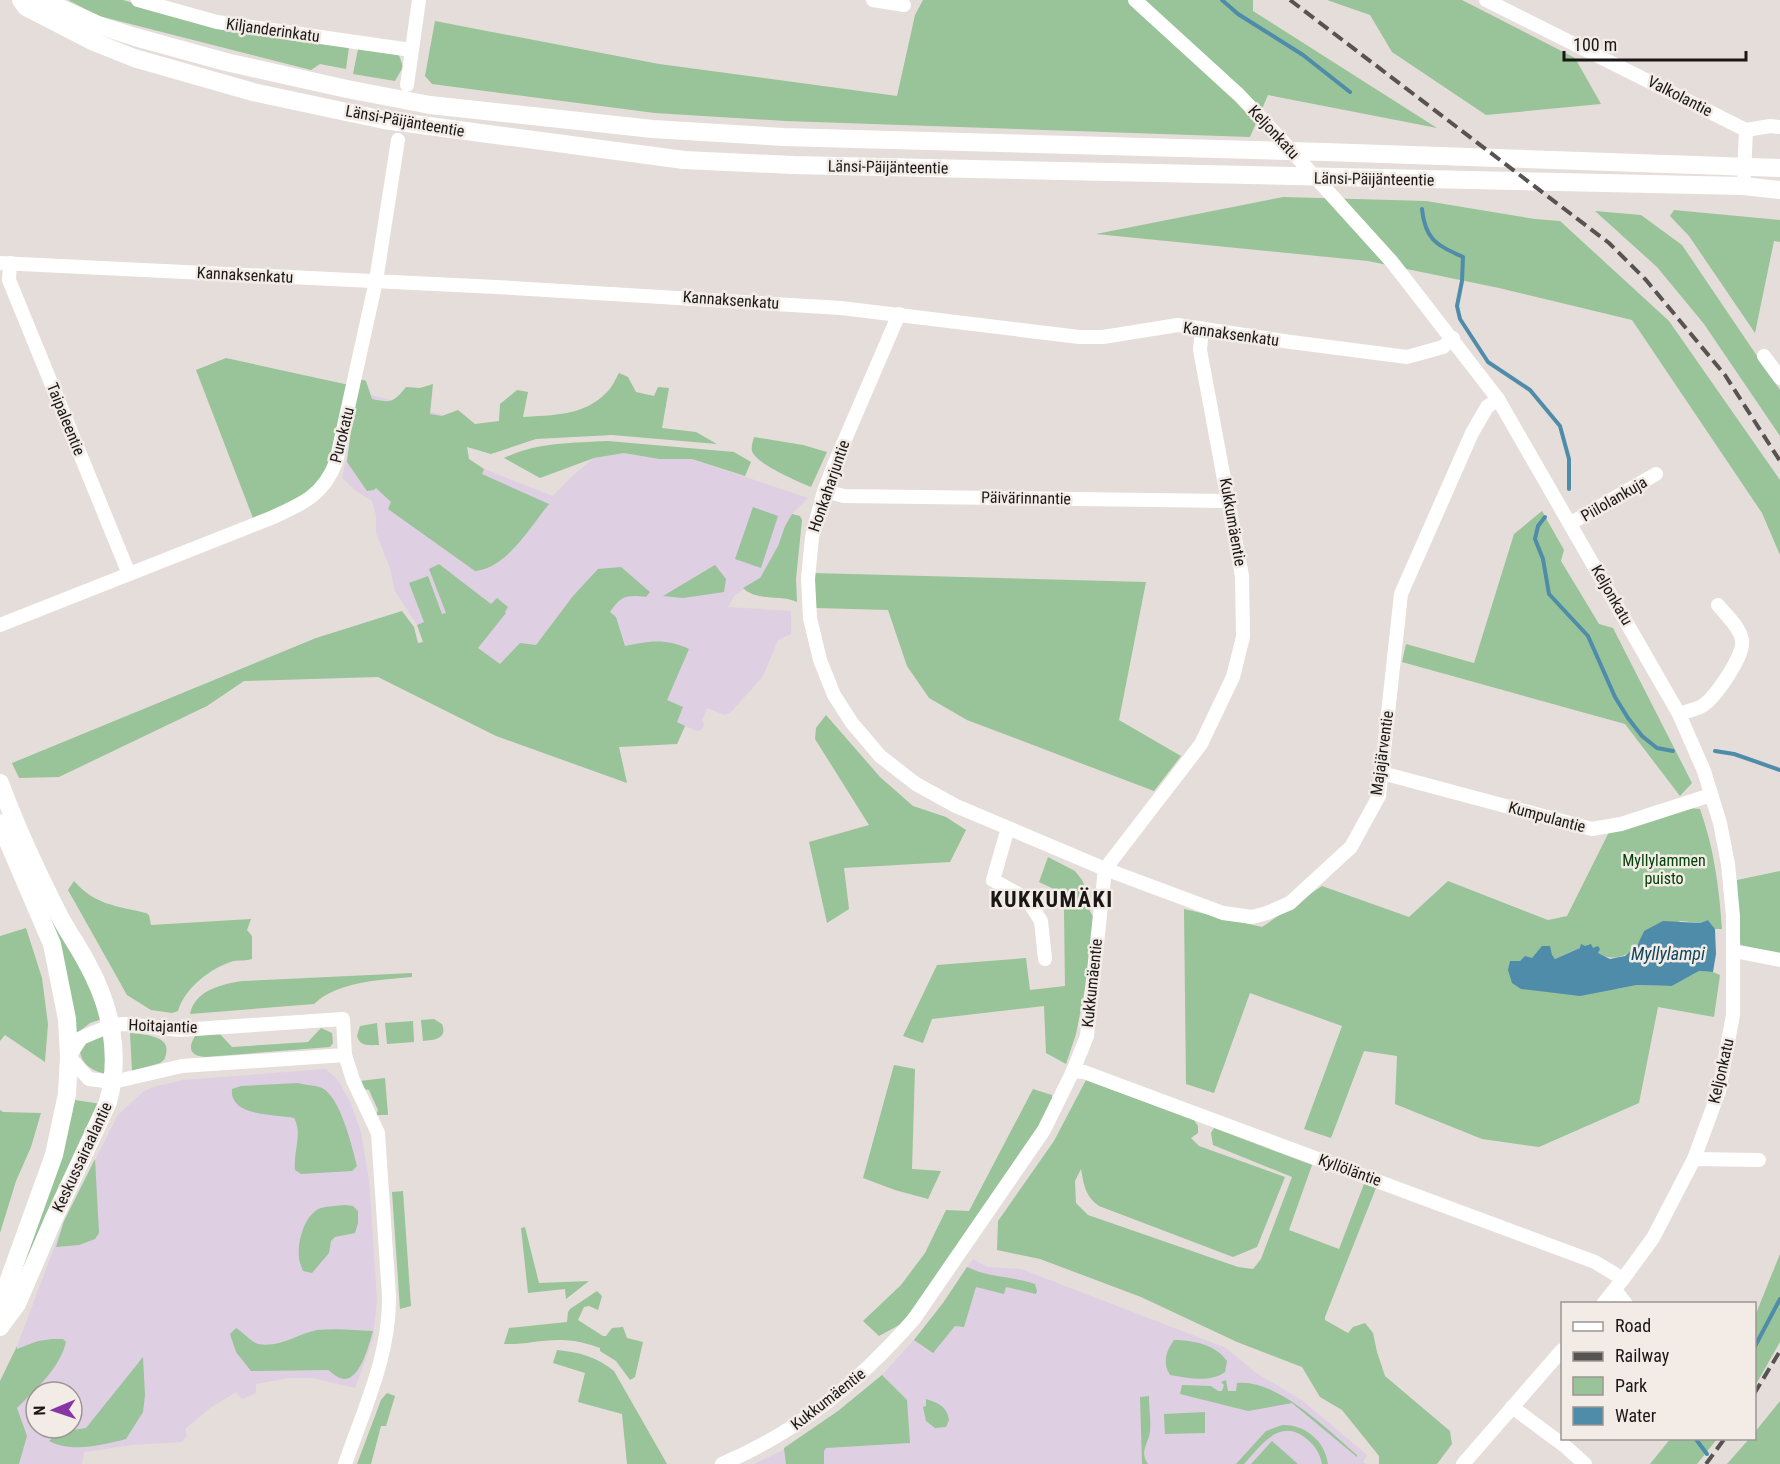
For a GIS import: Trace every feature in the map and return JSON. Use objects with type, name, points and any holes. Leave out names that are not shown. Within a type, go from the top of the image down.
[{"type":"main road","name":"Länsi-Päijänteentie","points":[[21,0],[26,7],[94,42],[134,58],[253,92],[420,126],[673,158],[729,163],[1354,179],[1743,186],[1780,190]]},
{"type":"main road","name":"Länsi-Päijänteentie","points":[[42,0],[98,25],[226,62],[430,105],[653,129],[783,138],[1325,152],[1780,168]]},
{"type":"main road","name":"Keskussairaalantie","points":[[0,786],[61,919],[102,992],[112,1025],[113,1082],[108,1102],[16,1304],[0,1327]]},
{"type":"main road","name":"Keskussairaalantie","points":[[0,823],[52,944],[67,1019],[69,1058],[67,1094],[54,1155],[2,1299],[0,1321]]},
{"type":"street","name":"Kiljanderinkatu","points":[[138,0],[217,22],[411,50]]},
{"type":"street","points":[[407,85],[419,0]]},
{"type":"street","points":[[873,0],[904,5]]},
{"type":"street","name":"Keljonkatu","points":[[1135,0],[1239,94],[1392,262],[1453,338],[1498,399],[1680,714],[1692,740],[1720,824],[1728,864],[1733,916],[1733,1015],[1719,1091],[1694,1158],[1653,1238],[1605,1302]]},
{"type":"street","name":"Valkolantie","points":[[1486,0],[1746,130]]},
{"type":"street","points":[[1743,186],[1746,130],[1770,126],[1780,127]]},
{"type":"street","name":"Purokatu","points":[[0,625],[271,518],[308,501],[330,477],[336,462],[376,281],[398,140]]},
{"type":"street","name":"Kannaksenkatu","points":[[5,263],[728,300],[899,314],[1079,338],[1103,337],[1178,325],[1407,357],[1443,347],[1453,338]]},
{"type":"street","name":"Taipaleentie","points":[[5,263],[9,280],[129,574]]},
{"type":"street","name":"Honkaharjuntie","points":[[899,314],[824,491],[812,537],[808,579],[810,618],[825,674],[834,695],[852,723],[880,756],[916,784],[956,807],[1105,869]]},
{"type":"street","name":"Kukkumäentie","points":[[722,1464],[770,1442],[821,1408],[865,1372],[903,1332],[1044,1130],[1073,1071],[1087,1036],[1105,869],[1201,744],[1233,677],[1243,637],[1242,576],[1200,351],[1202,328]]},
{"type":"street","points":[[1764,356],[1780,378]]},
{"type":"street","name":"Majajärventie","points":[[1105,869],[1223,913],[1251,917],[1290,903],[1351,848],[1379,796],[1401,594],[1472,433],[1487,407],[1498,399]]},
{"type":"street","name":"Piilolankuja","points":[[1571,524],[1656,474]]},
{"type":"street","name":"Päivärinnantie","points":[[824,491],[844,496],[1229,501]]},
{"type":"street","points":[[1680,714],[1702,706],[1716,692],[1743,648],[1738,630],[1718,605]]},
{"type":"street","name":"Kumpulantie","points":[[1382,773],[1592,829],[1621,824],[1711,795]]},
{"type":"street","points":[[1006,835],[993,880],[1027,899],[1041,921],[1045,958]]},
{"type":"street","points":[[1734,951],[1780,960]]},
{"type":"street","name":"Hoitajantie","points":[[69,1058],[81,1038],[112,1025],[125,1024],[180,1030],[343,1019],[345,1054],[353,1080],[378,1133],[390,1308],[379,1371],[345,1464]]},
{"type":"street","points":[[69,1058],[89,1079],[113,1082],[182,1066],[345,1054]]},
{"type":"street","name":"Kyllöläntie","points":[[1073,1071],[1084,1072],[1595,1262],[1623,1279]]},
{"type":"street","points":[[1694,1158],[1759,1160]]},
{"type":"street","points":[[1613,1292],[1624,1302]]},
{"type":"street","points":[[1463,1464],[1561,1352]]},
{"type":"street","points":[[1512,1407],[1585,1464]]},
{"type":"shaded area","points":[[361,392],[475,424],[467,447],[469,459],[484,469],[553,496],[594,458],[624,453],[659,459],[692,459],[808,498],[792,514],[760,578],[734,596],[728,607],[791,611],[791,634],[778,640],[763,676],[732,711],[725,715],[707,708],[701,730],[697,731],[685,726],[677,744],[573,596],[536,645],[500,664],[478,648],[424,642],[417,625],[395,591],[390,568],[376,533],[376,515],[372,501],[342,478]]},
{"type":"shaded area","points":[[326,1069],[338,1080],[351,1104],[361,1132],[369,1180],[377,1301],[373,1339],[355,1388],[313,1378],[288,1378],[256,1384],[256,1393],[242,1399],[236,1392],[210,1408],[185,1429],[187,1436],[182,1442],[132,1445],[84,1452],[82,1464],[19,1464],[26,1440],[84,1440],[84,1380],[24,1380],[24,1432],[3,1404],[18,1344],[64,1221],[118,1115],[144,1091],[183,1080]]},
{"type":"shaded area","points":[[973,1259],[987,1267],[1021,1269],[1226,1348],[1256,1373],[1303,1401],[1367,1455],[1363,1462],[1366,1464],[754,1464],[781,1451],[802,1437],[882,1375],[914,1340]]},
{"type":"green space","points":[[68,0],[123,0],[217,28],[349,47],[346,69],[320,64],[311,70],[99,16]]},
{"type":"green space","points":[[923,0],[1253,0],[1253,11],[1437,128],[1268,95],[1250,137],[786,121],[655,113],[432,84],[425,76],[435,21],[659,64],[897,96],[915,15]]},
{"type":"green space","points":[[1327,0],[1462,0],[1575,58],[1601,104],[1486,115],[1392,52],[1370,15]]},
{"type":"green space","points":[[358,49],[398,52],[403,67],[395,81],[353,74]]},
{"type":"green space","points":[[1283,197],[1426,201],[1560,221],[1669,321],[1780,480],[1780,555],[1762,513],[1632,320],[1499,288],[1368,261],[1096,234]]},
{"type":"green space","points":[[1674,210],[1780,220],[1780,242],[1774,241],[1755,333],[1689,236],[1670,216]]},
{"type":"green space","points":[[1595,211],[1641,215],[1682,245],[1780,390],[1780,436],[1704,324],[1657,267]]},
{"type":"green space","points":[[226,358],[349,385],[326,475],[303,498],[253,518],[196,370]]},
{"type":"green space","points":[[619,373],[628,377],[636,392],[654,396],[658,387],[669,388],[662,428],[696,432],[717,444],[612,435],[536,439],[491,454],[467,447],[469,459],[484,469],[482,474],[549,504],[517,545],[507,555],[487,568],[475,571],[388,509],[391,502],[376,488],[367,491],[347,462],[356,391],[360,379],[366,381],[372,399],[384,401],[395,399],[406,387],[420,388],[433,384],[430,414],[442,416],[458,410],[475,424],[499,421],[500,404],[517,390],[528,392],[523,417],[556,415],[578,410],[597,401],[606,393]]},
{"type":"green space","points":[[754,437],[803,445],[827,452],[811,487],[778,472],[755,456],[752,451]]},
{"type":"green space","points":[[608,441],[734,452],[751,462],[745,476],[692,459],[659,459],[624,453],[594,458],[540,478],[504,458],[542,446]]},
{"type":"green space","points":[[753,507],[778,516],[761,568],[735,559]]},
{"type":"green space","points":[[1542,511],[1564,550],[1561,561],[1599,624],[1613,628],[1692,783],[1680,796],[1625,724],[1402,662],[1406,644],[1474,663],[1514,534]]},
{"type":"green space","points":[[792,514],[800,516],[802,520],[796,579],[797,602],[749,592],[743,588],[760,578]]},
{"type":"green space","points":[[439,564],[491,604],[497,598],[508,607],[506,613],[478,648],[500,664],[520,643],[536,645],[573,596],[598,569],[621,567],[650,592],[646,597],[634,596],[621,599],[610,612],[616,617],[625,646],[658,642],[673,643],[689,649],[667,700],[683,707],[677,722],[685,726],[677,744],[619,747],[627,783],[496,736],[378,677],[244,681],[207,706],[59,777],[19,778],[12,763],[316,638],[402,611],[414,627],[418,643],[423,642],[417,625],[424,622],[409,583],[428,576],[442,614],[446,613],[429,569]]},
{"type":"green space","points":[[715,565],[726,579],[724,592],[683,598],[663,596]]},
{"type":"green space","points":[[813,573],[1146,582],[1119,720],[1181,756],[1154,791],[967,720],[929,698],[907,666],[888,610],[816,608]]},
{"type":"green space","points":[[826,715],[880,777],[913,806],[946,817],[966,830],[950,862],[844,868],[849,909],[827,923],[809,842],[869,825],[815,739],[816,728]]},
{"type":"green space","name":"Myllylammen puisto","points":[[1689,808],[1700,809],[1709,838],[1722,929],[1715,929],[1708,920],[1700,923],[1681,921],[1644,931],[1632,950],[1616,958],[1604,956],[1593,949],[1580,948],[1555,959],[1551,955],[1532,958],[1616,989],[1637,985],[1672,986],[1699,971],[1720,975],[1714,1017],[1658,1007],[1639,1103],[1539,1147],[1482,1139],[1395,1104],[1397,1056],[1364,1051],[1331,1138],[1304,1129],[1342,1026],[1250,993],[1214,1093],[1186,1084],[1184,909],[1262,927],[1322,886],[1409,917],[1448,881],[1548,920],[1567,916],[1609,832]]},
{"type":"green space","points":[[7,818],[89,975],[102,1019],[90,1023],[76,1034]]},
{"type":"green space","points":[[1048,857],[1075,871],[1082,880],[1088,894],[1087,905],[1093,917],[1089,969],[1076,1034],[1066,1064],[1046,1053],[1044,1006],[932,1019],[923,1043],[903,1036],[937,965],[1026,958],[1030,990],[1065,986],[1064,910],[1058,891],[1039,882]]},
{"type":"green space","points":[[1780,871],[1780,965],[1741,958],[1737,880]]},
{"type":"green space","points":[[74,881],[98,900],[146,913],[149,915],[151,925],[251,919],[247,930],[252,936],[252,959],[234,961],[216,968],[192,987],[178,1011],[172,1013],[151,1010],[127,995],[68,890]]},
{"type":"green space","points":[[26,928],[42,978],[48,1024],[45,1062],[5,1035],[0,1041],[0,936]]},
{"type":"green space","points":[[412,973],[412,977],[347,986],[324,996],[314,1004],[190,1014],[197,999],[203,994],[218,986],[235,982]]},
{"type":"green space","points":[[434,1019],[442,1024],[442,1036],[423,1041],[421,1020]]},
{"type":"green space","points":[[413,1021],[414,1042],[387,1044],[385,1023]]},
{"type":"green space","points":[[377,1023],[379,1045],[365,1045],[358,1040],[360,1026]]},
{"type":"green space","points":[[321,1028],[332,1033],[333,1043],[330,1047],[205,1057],[196,1055],[191,1048],[195,1036],[200,1034],[219,1033],[232,1047],[308,1042]]},
{"type":"green space","points":[[104,1033],[106,1074],[89,1067],[80,1052],[89,1039]]},
{"type":"green space","points":[[130,1033],[151,1036],[162,1041],[167,1052],[164,1060],[132,1071]]},
{"type":"green space","points":[[894,1065],[915,1069],[912,1169],[941,1171],[928,1199],[863,1178]]},
{"type":"green space","points":[[385,1078],[388,1115],[376,1115],[378,1110],[369,1090],[364,1089],[360,1081]]},
{"type":"green space","points":[[1086,1080],[1194,1120],[1198,1126],[1198,1133],[1191,1138],[1199,1146],[1285,1177],[1257,1247],[1233,1257],[1099,1206],[1088,1194],[1081,1169],[1075,1181],[1076,1203],[1088,1215],[1238,1267],[1253,1269],[1261,1259],[1292,1177],[1213,1145],[1211,1133],[1214,1128],[1312,1165],[1289,1230],[1339,1249],[1364,1184],[1376,1188],[1325,1320],[1348,1333],[1353,1327],[1365,1323],[1373,1333],[1385,1376],[1450,1431],[1452,1444],[1437,1464],[1379,1464],[1379,1456],[1342,1410],[1320,1397],[1302,1367],[1237,1342],[1141,1297],[1040,1259],[997,1250],[998,1221],[1054,1141]]},
{"type":"green space","points":[[298,1083],[322,1088],[335,1102],[345,1124],[357,1166],[352,1171],[301,1174],[295,1170],[298,1130],[294,1118],[255,1112],[238,1105],[233,1098],[232,1089],[241,1086]]},
{"type":"green space","points":[[1033,1089],[1052,1095],[1052,1104],[1038,1129],[925,1293],[901,1324],[879,1336],[863,1321],[901,1285],[925,1253],[946,1210],[969,1211]]},
{"type":"green space","points":[[75,1100],[101,1104],[10,1297],[62,1157]]},
{"type":"green space","points":[[0,1110],[41,1113],[0,1233]]},
{"type":"green space","points":[[95,1159],[99,1233],[95,1239],[79,1245],[56,1247],[64,1221]]},
{"type":"green space","points":[[403,1191],[411,1306],[400,1309],[392,1192]]},
{"type":"green space","points":[[353,1206],[358,1211],[355,1233],[335,1237],[331,1241],[329,1253],[312,1273],[303,1271],[299,1261],[299,1251],[306,1222],[315,1211],[321,1208]]},
{"type":"green space","points":[[525,1227],[539,1283],[589,1281],[566,1299],[565,1289],[528,1293],[521,1228]]},
{"type":"green space","points":[[1780,1254],[1780,1342],[1756,1384],[1756,1314]]},
{"type":"green space","points":[[967,1267],[1035,1284],[1036,1294],[1006,1287],[1004,1294],[976,1287],[964,1327],[955,1326],[933,1353],[914,1340]]},
{"type":"green space","points":[[597,1291],[602,1296],[598,1310],[589,1306],[584,1307],[578,1320],[603,1336],[606,1336],[612,1328],[623,1327],[627,1338],[643,1342],[635,1377],[630,1380],[616,1361],[600,1351],[600,1348],[587,1344],[555,1340],[504,1344],[509,1328],[567,1322],[570,1309]]},
{"type":"green space","points":[[236,1328],[255,1343],[266,1345],[317,1330],[373,1331],[360,1367],[351,1377],[345,1379],[328,1370],[251,1371],[236,1352],[230,1334]]},
{"type":"green space","points":[[63,1339],[66,1342],[58,1361],[44,1380],[24,1380],[24,1401],[17,1408],[26,1440],[19,1464],[0,1464],[0,1381],[17,1346],[17,1349],[38,1341]]},
{"type":"green space","points":[[1174,1340],[1196,1342],[1217,1351],[1227,1361],[1225,1372],[1206,1379],[1170,1375],[1166,1366],[1166,1357]]},
{"type":"green space","points":[[557,1350],[587,1356],[614,1371],[667,1464],[627,1464],[622,1414],[578,1402],[585,1373],[553,1363]]},
{"type":"green space","points":[[143,1357],[145,1395],[143,1412],[126,1439],[77,1447],[67,1447],[49,1441],[84,1440],[84,1428]]},
{"type":"green space","points":[[882,1375],[907,1400],[910,1443],[826,1448],[824,1464],[786,1464],[784,1448],[838,1411]]},
{"type":"green space","points":[[1226,1380],[1228,1391],[1236,1391],[1237,1383],[1252,1384],[1285,1397],[1317,1420],[1357,1457],[1292,1403],[1248,1411],[1180,1394],[1182,1385],[1211,1386],[1222,1391],[1224,1385],[1221,1382]]},
{"type":"green space","points":[[387,1393],[395,1396],[386,1426],[381,1426],[371,1464],[357,1464],[381,1400]]},
{"type":"green space","points":[[1149,1396],[1150,1431],[1144,1451],[1148,1464],[1142,1464],[1140,1397]]},
{"type":"green space","points":[[926,1399],[944,1408],[949,1420],[946,1427],[935,1428],[926,1421],[923,1407],[926,1406]]},
{"type":"green space","points":[[1780,1401],[1780,1464],[1727,1464],[1748,1440],[1756,1440],[1756,1431]]},
{"type":"green space","points":[[1205,1412],[1205,1433],[1165,1434],[1164,1414]]},
{"type":"green space","points":[[1282,1425],[1298,1427],[1318,1441],[1328,1464],[1322,1464],[1317,1451],[1308,1440],[1298,1433],[1289,1431],[1281,1432],[1265,1441],[1244,1464],[1236,1464],[1266,1431]]},
{"type":"green space","points":[[1669,1440],[1716,1440],[1697,1464],[1650,1464]]},
{"type":"green space","points":[[1272,1441],[1298,1464],[1251,1464]]},
{"type":"water","name":"Myllylampi","points":[[1708,920],[1715,929],[1716,954],[1713,972],[1699,971],[1672,986],[1637,985],[1580,996],[1521,989],[1512,983],[1508,970],[1510,961],[1520,961],[1525,956],[1532,958],[1542,946],[1550,946],[1555,959],[1580,948],[1581,944],[1585,946],[1591,944],[1593,948],[1598,946],[1600,949],[1598,953],[1610,959],[1625,956],[1637,946],[1644,931],[1663,921],[1700,923]]},
{"type":"waterway","points":[[1222,0],[1238,14],[1303,55],[1350,92]]},
{"type":"waterway","points":[[1422,209],[1429,235],[1439,245],[1463,257],[1462,281],[1457,306],[1460,319],[1488,362],[1530,390],[1560,426],[1569,459],[1569,489]]},
{"type":"waterway","points":[[1545,517],[1538,526],[1535,539],[1543,559],[1549,594],[1588,636],[1615,697],[1642,736],[1657,748],[1673,751]]},
{"type":"waterway","points":[[1715,751],[1734,754],[1780,770]]},
{"type":"waterway","points":[[1756,1344],[1780,1299]]},
{"type":"waterway","points":[[1696,1440],[1707,1454]]},
{"type":"railway","points":[[1290,0],[1609,243],[1646,280],[1725,375],[1780,461]]},
{"type":"railway","points":[[1756,1391],[1780,1351]]},
{"type":"railway","points":[[1706,1464],[1724,1440]]},
{"type":"district","name":"KUKKUMÄKI","points":[[1052,899]]}]
